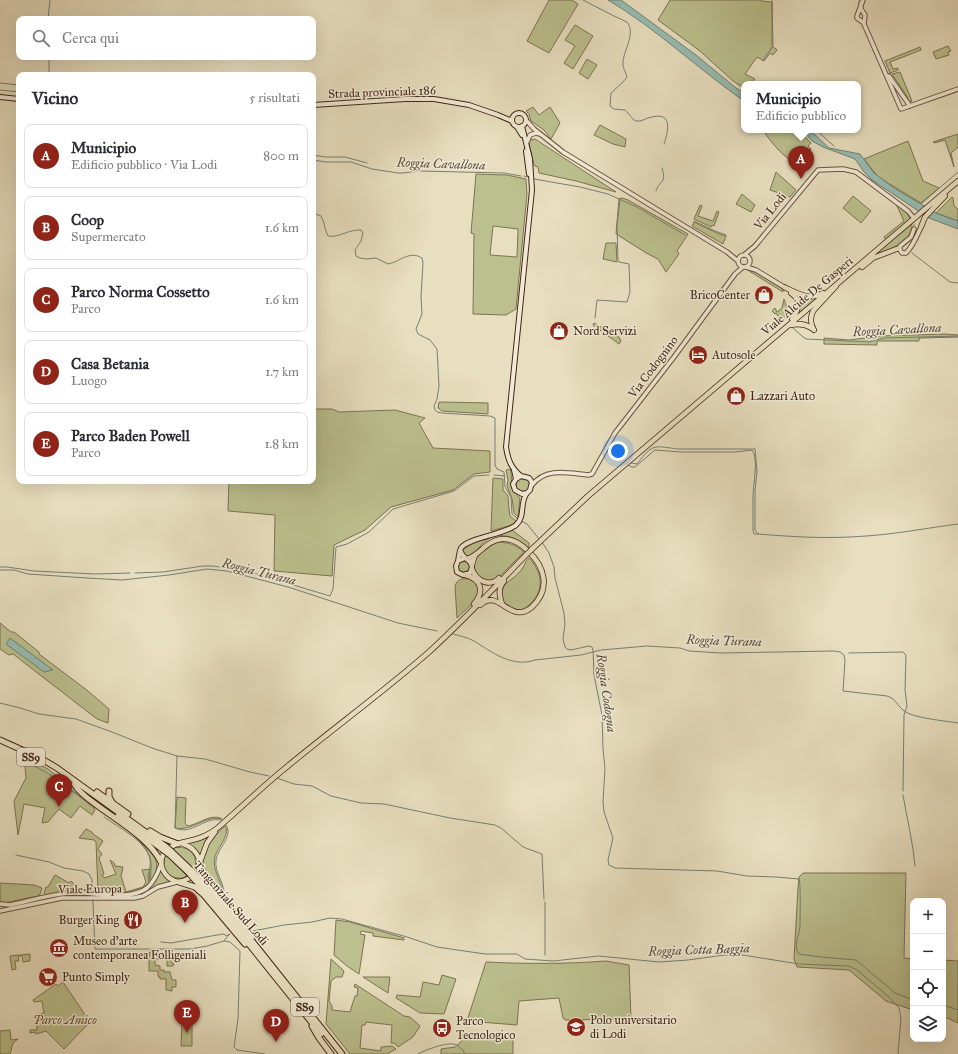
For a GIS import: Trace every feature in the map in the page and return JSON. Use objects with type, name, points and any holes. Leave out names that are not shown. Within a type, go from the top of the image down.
[{"type":"highway","name":"Tangenziale Sud Lodi","points":[[0,740],[46,762],[163,847],[191,872],[217,897],[342,1054]]},
{"type":"highway","name":"Tangenziale Sud Lodi","points":[[0,743],[46,765],[73,782]]},
{"type":"highway","points":[[73,782],[113,803],[153,833],[170,841],[180,843]]},
{"type":"highway","points":[[73,782],[78,790],[145,841],[154,850],[161,863]]},
{"type":"highway","points":[[100,795],[109,791],[109,797],[113,803]]},
{"type":"highway","points":[[200,863],[205,879],[247,930],[257,948]]},
{"type":"highway","name":"SS9","points":[[197,878],[338,1054]]},
{"type":"highway","points":[[178,882],[194,887],[203,894],[242,940],[253,952],[258,955]]},
{"type":"highway","points":[[306,1014],[318,1037],[332,1054]]},
{"type":"main road","points":[[0,97],[16,99]]},
{"type":"main road","name":"Strada provinciale 186","points":[[316,105],[427,99],[462,103],[498,115]]},
{"type":"main road","points":[[498,115],[514,115],[521,113],[524,116],[526,120],[523,126],[531,166],[532,190],[506,434],[508,459],[514,470],[516,479],[514,487],[520,494],[523,502]]},
{"type":"main road","points":[[498,115],[512,121],[514,126],[517,127],[523,140],[528,165],[530,203]]},
{"type":"main road","points":[[512,121],[514,115]]},
{"type":"main road","points":[[517,127],[523,126]]},
{"type":"main road","name":"Viale Alcide De Gasperi","points":[[466,615],[536,544],[592,493],[836,284],[920,214],[933,206],[958,181]]},
{"type":"main road","points":[[921,227],[925,217],[933,206],[958,184]]},
{"type":"main road","points":[[851,272],[861,268],[873,258],[899,248]]},
{"type":"main road","points":[[784,286],[801,296],[811,297],[819,295],[836,284]]},
{"type":"main road","points":[[785,328],[800,324],[808,326],[814,330],[811,322],[813,311],[834,290],[836,284]]},
{"type":"main road","points":[[784,286],[794,295],[798,302],[798,307],[794,317],[785,328]]},
{"type":"main road","points":[[220,826],[207,843],[196,873],[192,877],[178,882],[166,875],[161,863],[167,850],[171,846],[203,837],[220,826],[275,777],[401,676],[430,651],[466,615],[477,601],[480,592],[478,582],[472,577],[459,573],[456,570],[456,564],[460,551],[464,546],[484,537],[507,530],[519,523],[526,493],[530,490],[532,485],[529,478],[521,476],[514,470]]},
{"type":"main road","points":[[516,479],[521,476]]},
{"type":"main road","points":[[520,494],[526,493]]},
{"type":"main road","points":[[458,561],[475,555],[489,543],[496,540],[506,539],[518,542],[531,554],[539,563],[543,574],[544,583],[540,596],[532,606],[523,612],[518,613],[510,611],[496,601],[486,601],[472,613],[466,615]]},
{"type":"main road","points":[[460,551],[472,567],[476,576],[484,582],[497,581],[509,572]]},
{"type":"main road","points":[[465,575],[470,573],[475,555]]},
{"type":"main road","points":[[503,605],[499,591],[501,584],[509,572]]},
{"type":"main road","points":[[180,843],[187,845],[196,851],[200,863]]},
{"type":"street","points":[[862,2],[862,12],[865,15],[862,19]]},
{"type":"street","points":[[862,2],[857,18],[862,19],[901,109],[958,88]]},
{"type":"street","points":[[857,14],[862,12]]},
{"type":"street","points":[[884,69],[910,106]]},
{"type":"street","points":[[526,120],[534,129],[563,152],[727,252],[740,259],[750,260],[756,270]]},
{"type":"street","points":[[523,126],[534,129]]},
{"type":"street","points":[[526,143],[528,137],[536,133],[542,134]]},
{"type":"street","name":"Via Lodi","points":[[740,259],[755,246],[818,170],[843,169],[856,172],[908,211],[913,217]]},
{"type":"street","points":[[914,229],[911,237],[900,246],[899,248],[901,253],[906,253],[916,240],[921,227]]},
{"type":"street","name":"Via Lodi","points":[[745,267],[750,260],[755,246]]},
{"type":"street","points":[[740,259],[745,267],[756,270],[784,286]]},
{"type":"street","name":"Via Codognino","points":[[540,477],[556,472],[591,475],[615,433],[679,351],[735,274],[740,259]]},
{"type":"street","name":"Via Codognino","points":[[735,274],[745,267]]},
{"type":"street","points":[[529,478],[540,477]]},
{"type":"street","points":[[532,485],[540,477]]},
{"type":"street","name":"Viale Europa","points":[[0,911],[57,899],[131,895],[146,889],[154,881],[161,863]]},
{"type":"street","name":"Viale Europa","points":[[0,904],[12,904],[68,893],[134,898],[143,896],[158,887],[178,882]]},
{"type":"green space","points":[[549,0],[572,0],[578,4],[549,53],[527,41]]},
{"type":"green space","points":[[670,0],[761,0],[772,2],[772,46],[777,50],[773,55],[770,53],[764,61],[757,57],[745,74],[755,79],[753,81],[741,81],[741,86],[733,81],[700,51],[658,20]]},
{"type":"green space","points":[[575,25],[593,36],[573,69],[564,63],[575,46],[565,40]]},
{"type":"green space","points":[[948,46],[951,51],[948,52],[949,55],[936,59],[933,52]]},
{"type":"green space","points":[[920,47],[921,50],[890,62],[893,69],[898,68],[898,70],[890,73],[885,61]]},
{"type":"green space","points":[[587,59],[597,65],[588,79],[579,73]]},
{"type":"green space","points":[[900,72],[912,101],[909,102],[907,99],[908,98],[892,74]]},
{"type":"green space","points":[[533,107],[539,115],[550,107],[560,123],[551,139],[544,130],[531,121],[529,114],[526,111]]},
{"type":"green space","points":[[600,125],[626,139],[625,147],[613,144],[594,135]]},
{"type":"green space","points":[[765,133],[801,133],[811,143],[808,146],[811,149],[800,166],[779,151]]},
{"type":"green space","points":[[958,134],[958,147],[951,153],[954,167],[945,140],[933,142]]},
{"type":"green space","points":[[535,139],[616,192],[539,173],[538,167],[534,165],[529,143],[530,140]]},
{"type":"green space","points":[[908,141],[923,181],[939,188],[921,203],[878,177],[864,159]]},
{"type":"green space","points":[[776,172],[796,190],[790,197],[770,190]]},
{"type":"green space","points":[[476,174],[507,175],[526,179],[527,194],[516,309],[506,315],[473,314],[474,234],[471,233]],"holes":[[[493,226],[518,229],[517,257],[490,255]]]},
{"type":"green space","points":[[742,194],[755,205],[751,212],[736,204]]},
{"type":"green space","points":[[853,196],[871,211],[861,223],[843,208]]},
{"type":"green space","points":[[952,197],[954,206],[958,209],[958,221],[936,213]]},
{"type":"green space","points":[[622,198],[688,234],[677,251],[679,254],[666,272],[658,259],[616,234],[619,199]]},
{"type":"green space","points":[[896,204],[906,212],[911,219],[886,240],[884,237],[904,221]]},
{"type":"green space","points":[[700,205],[702,206],[698,216],[713,221],[717,211],[719,212],[714,226],[712,225],[711,227],[694,219]]},
{"type":"green space","points":[[694,222],[726,236],[723,244],[692,226]]},
{"type":"green space","points":[[912,224],[911,231],[904,241],[892,249],[873,256]]},
{"type":"green space","points":[[606,243],[616,243],[617,262],[603,259]]},
{"type":"green space","points":[[746,269],[755,272],[783,289],[783,292]]},
{"type":"green space","points":[[796,295],[808,298],[818,297],[797,315]]},
{"type":"green space","points":[[784,299],[787,308],[787,317],[782,322],[776,313],[775,314],[772,311],[775,308],[777,312],[782,308]]},
{"type":"green space","points":[[594,323],[619,337],[621,341],[619,344],[593,325]]},
{"type":"green space","points":[[958,335],[958,337],[919,338],[919,341],[877,341],[877,345],[824,344],[824,338],[849,340],[880,336]]},
{"type":"green space","points":[[439,402],[488,403],[488,414],[442,411],[438,408]]},
{"type":"green space","points":[[316,409],[332,409],[339,412],[395,410],[425,418],[419,423],[433,448],[490,451],[490,472],[474,474],[453,490],[391,507],[365,530],[334,545],[332,576],[274,571],[275,515],[228,511],[229,484],[316,484]]},
{"type":"green space","points":[[510,469],[512,488],[520,498],[518,517],[514,513],[512,499],[507,486],[508,480],[506,470]]},
{"type":"green space","points":[[493,478],[503,479],[503,490],[508,496],[510,516],[516,521],[512,525],[491,531]]},
{"type":"green space","points":[[523,478],[528,480],[530,485],[528,490],[523,492],[518,490],[516,485],[518,480]]},
{"type":"green space","points":[[512,530],[529,543],[529,548],[513,538],[507,536],[495,536],[483,543],[476,552],[469,556],[466,556],[462,552],[470,545],[477,542]]},
{"type":"green space","points":[[498,542],[512,544],[524,552],[497,579],[491,581],[481,579],[475,572],[475,562],[480,554]]},
{"type":"green space","points":[[529,558],[539,574],[539,590],[537,596],[529,605],[524,609],[517,611],[505,605],[501,592],[505,584],[518,574]]},
{"type":"green space","points":[[462,561],[466,561],[470,567],[466,573],[462,573],[458,569],[458,565]]},
{"type":"green space","points":[[470,579],[476,584],[478,594],[476,599],[457,618],[455,586],[457,582],[461,580]]},
{"type":"green space","points":[[0,623],[11,632],[14,632],[39,652],[39,654],[109,709],[108,723],[97,719],[13,654],[9,655],[0,649]]},
{"type":"green space","points":[[24,757],[48,769],[67,784],[66,786],[94,808],[95,810],[92,815],[80,806],[71,818],[59,809],[48,822],[42,823],[45,808],[24,804],[18,835],[14,801],[26,778]]},
{"type":"green space","points":[[177,797],[186,798],[185,823],[188,826],[209,818],[218,817],[222,819],[211,819],[187,828],[175,828]]},
{"type":"green space","points":[[225,826],[225,837],[216,853],[214,862],[216,873],[222,887],[223,897],[208,881],[204,873],[203,858],[209,844]]},
{"type":"green space","points":[[86,829],[103,841],[98,849],[102,854],[99,858],[104,874],[102,875],[104,878],[116,874],[110,860],[115,866],[123,867],[121,876],[126,892],[143,887],[146,882],[142,870],[150,869],[148,875],[149,883],[144,887],[138,890],[131,892],[118,893],[98,892],[96,842],[94,840],[79,838]]},
{"type":"green space","points":[[137,838],[148,847],[157,862],[157,868],[151,881],[151,864],[149,856]]},
{"type":"green space","points":[[207,838],[200,856],[188,844],[188,843]]},
{"type":"green space","points":[[176,847],[181,847],[192,853],[195,861],[194,871],[171,850]]},
{"type":"green space","points":[[166,855],[188,877],[177,878],[168,874],[164,866]]},
{"type":"green space","points":[[160,871],[171,882],[156,886],[139,896],[132,897],[149,888],[158,877]]},
{"type":"green space","points":[[803,873],[906,873],[904,958],[910,959],[910,1009],[886,1001],[849,970],[797,967],[794,959],[799,877]]},
{"type":"green space","points":[[55,875],[69,883],[71,881],[79,889],[91,890],[91,892],[46,896],[44,893],[46,887],[48,887]]},
{"type":"green space","points":[[0,883],[34,885],[42,888],[38,896],[4,903],[0,902]]},
{"type":"green space","points":[[336,920],[350,922],[404,938],[404,940],[373,936],[373,933],[361,931],[360,934],[365,935],[359,974],[334,955]]},
{"type":"green space","points":[[149,952],[171,954],[171,962],[174,964],[173,966],[167,966],[167,960],[165,959],[155,959],[155,965],[160,966],[160,970],[164,970],[164,972],[170,972],[172,980],[176,980],[176,987],[172,987],[172,991],[166,990],[166,979],[160,979],[158,976],[158,971],[149,971]]},
{"type":"green space","points":[[30,954],[30,961],[23,962],[22,956],[18,956],[19,961],[15,961],[16,969],[12,970],[10,956]]},
{"type":"green space","points":[[331,959],[344,971],[342,977],[336,977],[331,981],[329,1001],[332,1006],[332,1010],[350,1012],[355,996],[357,996],[358,988],[354,987],[355,984],[404,1016],[410,1017],[420,1026],[413,1037],[398,1047],[394,1043],[391,1043],[392,1025],[366,1022],[365,1025],[362,1025],[360,1048],[381,1051],[381,1047],[392,1046],[396,1049],[387,1054],[350,1054],[326,1024]]},
{"type":"green space","points":[[946,960],[958,961],[958,1023],[946,1017]]},
{"type":"green space","points":[[606,961],[629,965],[631,1019],[565,1020],[563,1018],[559,998],[519,1001],[517,1025],[467,1021],[486,962],[576,963]]},
{"type":"green space","points":[[442,975],[456,979],[444,1014],[420,1013],[396,998],[397,995],[420,997],[423,982],[439,985]]},
{"type":"green space","points":[[363,977],[390,977],[388,993]]},
{"type":"green space","name":"Parco Amico","points":[[63,982],[90,1022],[64,1049],[46,1031],[36,1034],[35,1032],[30,1033],[30,1030],[37,1030],[36,1018],[39,1014],[44,1013],[42,1001],[34,1002],[33,1000],[56,984],[58,986]]},
{"type":"green space","points":[[182,1021],[192,1021],[192,1046],[181,1046]]},
{"type":"green space","points":[[10,1030],[11,1040],[18,1039],[13,1043],[10,1054],[0,1054],[0,1031]]},
{"type":"green space","points":[[462,1035],[509,1037],[513,1040],[513,1054],[441,1054],[441,1049],[455,1047],[461,1042]]},
{"type":"water","points":[[608,0],[621,0],[696,55],[741,91],[741,99],[660,36],[626,11]]},
{"type":"water","points":[[805,133],[813,133],[829,148],[860,154],[874,173],[894,188],[938,214],[958,221],[958,229],[929,218],[872,180],[855,159],[823,147],[812,141]]},
{"type":"water","points":[[10,638],[53,670],[44,672],[6,644]]},
{"type":"waterway","points":[[48,16],[50,0]]},
{"type":"waterway","points":[[583,0],[627,22],[629,26],[630,36],[623,64],[627,77],[611,93],[610,106],[614,109],[625,110],[636,121],[641,121],[656,116],[665,119],[668,127],[664,144]]},
{"type":"waterway","points":[[763,60],[773,46],[772,0]]},
{"type":"waterway","points":[[49,60],[49,72]]},
{"type":"waterway","name":"Roggia Codogna","points":[[0,83],[16,85]]},
{"type":"waterway","name":"Roggia Cavallona","points":[[0,90],[16,92]]},
{"type":"waterway","points":[[819,133],[834,146]]},
{"type":"waterway","points":[[316,156],[345,157],[367,163]]},
{"type":"waterway","name":"Roggia Cavallona","points":[[316,160],[351,162],[372,169],[398,173],[419,171],[504,173],[521,176]]},
{"type":"waterway","points":[[656,191],[664,177],[662,168]]},
{"type":"waterway","points":[[922,203],[958,172]]},
{"type":"waterway","name":"Roggia Cavallona","points":[[534,179],[580,187],[608,194],[637,207],[685,235]]},
{"type":"waterway","points":[[595,318],[597,300],[627,302],[630,292],[629,264],[619,262],[618,260],[617,225],[620,200]]},
{"type":"waterway","name":"Roggia Codogna","points":[[316,214],[321,216],[328,236],[336,236],[361,230],[363,233],[361,241],[355,250],[356,256],[360,258],[376,258],[388,264],[413,255],[422,258],[422,314],[416,329],[418,334],[430,340],[437,349],[439,386],[437,399],[434,406],[435,410],[442,413],[490,416],[495,418],[495,465],[497,469],[504,472],[505,487],[511,497],[512,514],[518,519]]},
{"type":"waterway","points":[[694,221],[726,235]]},
{"type":"waterway","points":[[912,253],[950,282],[958,283]]},
{"type":"waterway","name":"Roggia Cavallona","points":[[793,328],[806,339],[869,342],[884,338],[958,336]]},
{"type":"waterway","points":[[631,463],[637,464],[648,451],[657,447],[680,449],[755,449],[757,472],[755,490],[755,530],[758,534],[812,537],[852,537],[889,534],[958,524]]},
{"type":"waterway","points":[[628,465],[635,467],[655,450],[681,452],[735,452],[752,450],[755,459],[753,530],[754,534],[758,534]]},
{"type":"waterway","points":[[135,573],[163,572],[213,566],[250,572],[330,596],[333,589],[336,547],[347,544],[369,532],[393,509],[454,491],[474,476],[489,475]]},
{"type":"waterway","points":[[494,475],[505,476]]},
{"type":"waterway","name":"Roggia Codogna","points":[[521,521],[527,524],[540,540]]},
{"type":"waterway","name":"Roggia Codogna","points":[[542,542],[549,553],[554,567],[555,578],[564,613],[565,624],[563,639],[565,647],[571,650],[589,646],[592,647],[593,650],[594,675],[602,715],[605,769],[603,802],[604,812],[613,838],[608,860],[609,865],[615,868],[717,871],[747,876],[799,879],[800,927],[796,944],[799,954],[856,960],[895,993],[910,999]]},
{"type":"waterway","name":"Roggia Turana","points":[[0,567],[34,571],[95,574],[130,573]]},
{"type":"waterway","name":"Roggia Turana","points":[[0,570],[14,570],[28,574],[122,580],[207,569],[227,571],[288,587],[398,623],[437,631]]},
{"type":"waterway","name":"Roggia Turana","points":[[453,634],[471,640],[503,658],[518,662],[581,655],[601,650],[647,646],[721,653],[840,652],[844,655],[845,660],[843,691],[887,696],[894,700],[907,713],[929,719],[958,723]]},
{"type":"waterway","points":[[849,653],[903,652],[906,655],[905,690],[907,706],[904,715],[903,791]]},
{"type":"waterway","points":[[0,703],[39,714],[76,719],[177,756],[205,759],[269,776]]},
{"type":"waterway","points":[[177,756],[175,828],[187,830],[209,821],[221,820]]},
{"type":"waterway","points":[[19,760],[39,768],[92,805]]},
{"type":"waterway","points":[[277,778],[294,784],[312,786],[331,796],[361,803],[384,804],[450,818],[495,825],[501,828],[523,847],[542,854],[544,899]]},
{"type":"waterway","points":[[903,795],[915,866]]},
{"type":"waterway","points":[[104,817],[131,835],[143,846],[150,859],[150,881]]},
{"type":"waterway","points":[[224,897],[216,860],[227,838],[228,829],[226,825]]},
{"type":"waterway","points":[[16,855],[49,862],[64,868],[83,871],[89,874],[92,880],[95,949],[190,949],[224,941],[230,942],[240,951],[238,1019],[234,1047],[237,1050],[265,1054]]},
{"type":"waterway","points":[[545,902],[545,955]]},
{"type":"waterway","name":"Roggia Cotta Baggia","points":[[253,931],[330,918],[342,919],[437,947],[485,954],[517,954],[525,959],[553,961],[599,956],[659,962],[724,955],[743,955],[799,964],[849,966],[857,970],[889,997],[899,1008],[901,1018],[898,1054]]},
{"type":"waterway","points":[[161,942],[171,943],[223,934],[228,936],[230,934]]},
{"type":"waterway","points":[[224,941],[229,934]]},
{"type":"waterway","name":"Roggia Codogna","points":[[946,1006],[958,1010]]},
{"type":"waterway","points":[[418,1054],[435,1047],[449,1044],[457,1045],[465,1054]]},
{"type":"tunnel","points":[[913,218],[914,229]]},
{"type":"place","name":"Municipio","points":[[801,179]]},
{"type":"place","name":"BricoCenter","points":[[764,295]]},
{"type":"place","name":"Nord Servizi","points":[[559,331]]},
{"type":"place","name":"Autosole","points":[[698,355]]},
{"type":"place","name":"Lazzari Auto","points":[[736,396]]},
{"type":"place","name":"Parco Norma Cossetto","points":[[59,807]]},
{"type":"place","name":"Burger King","points":[[133,920]]},
{"type":"place","name":"Coop","points":[[185,923]]},
{"type":"place","name":"Museo d’arte contemporanea Folligeniali","points":[[59,948]]},
{"type":"place","name":"Punto Simply","points":[[48,977]]},
{"type":"place","name":"Polo universitario di Lodi","points":[[576,1027]]},
{"type":"place","name":"Parco Tecnologico","points":[[442,1028]]},
{"type":"place","name":"Parco Baden Powell","points":[[187,1033]]},
{"type":"place","name":"Casa Betania","points":[[276,1042]]}]
